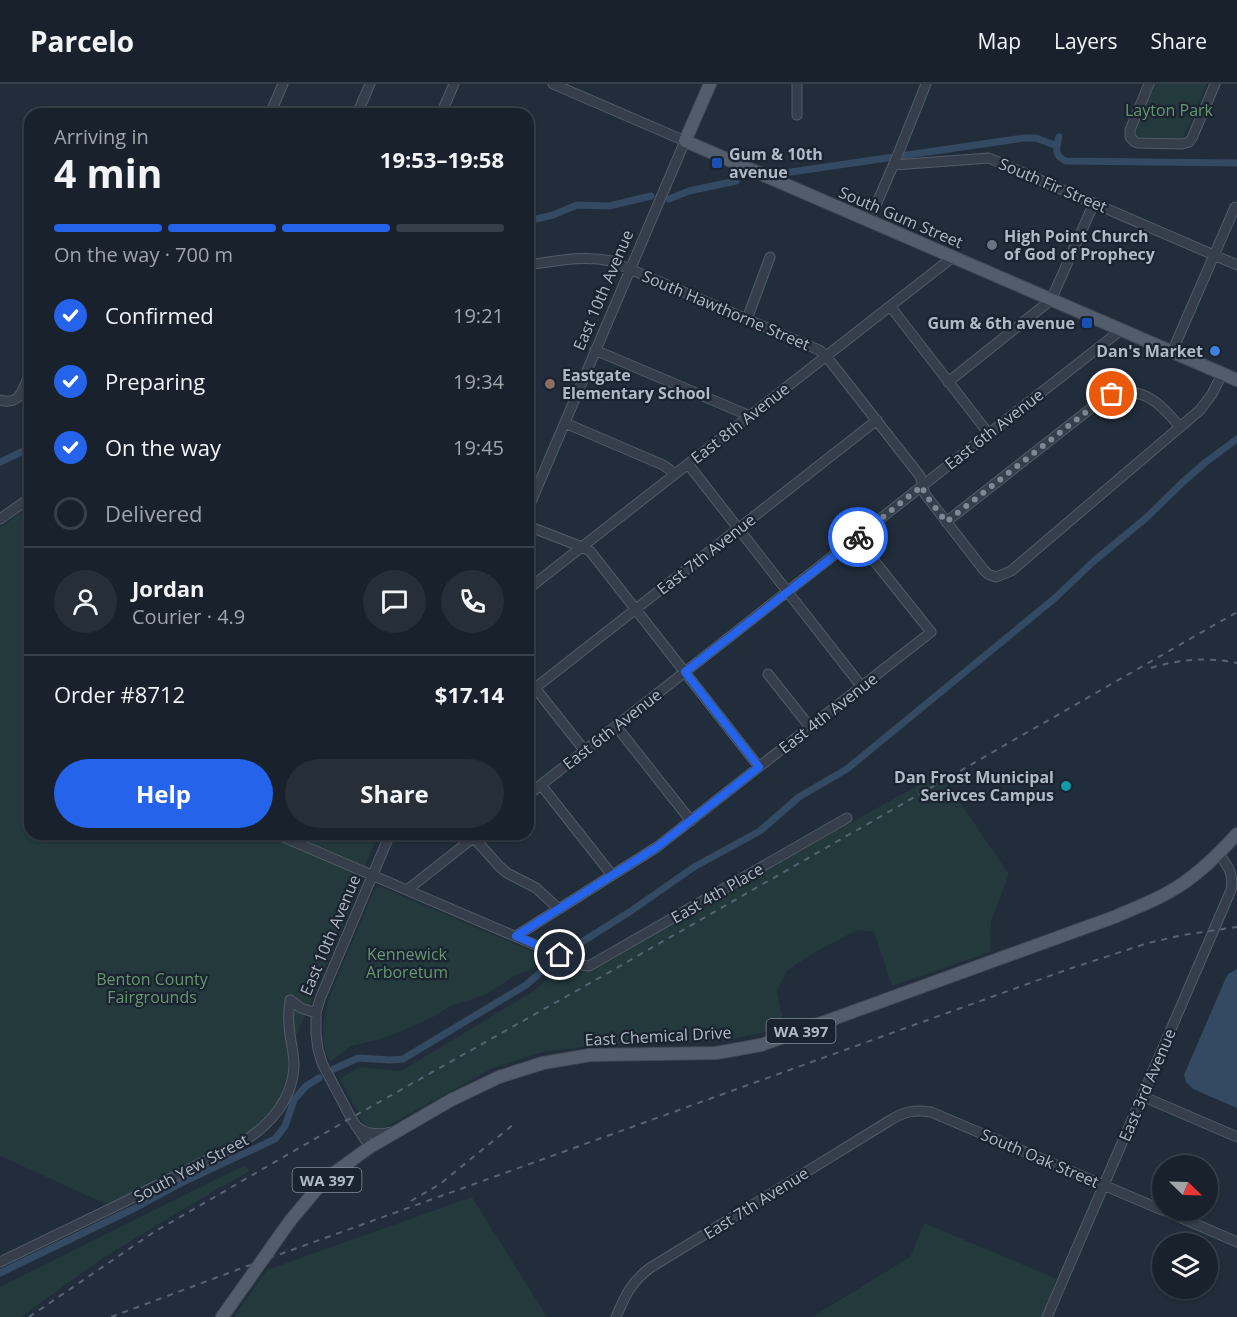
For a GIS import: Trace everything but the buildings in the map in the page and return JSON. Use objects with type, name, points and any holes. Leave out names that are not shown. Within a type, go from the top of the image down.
[{"type":"main road","name":"East 10th Avenue","points":[[685,141],[710,84]]},
{"type":"main road","name":"South Gum Street","points":[[685,141],[1237,380]]},
{"type":"main road","name":"East Chemical Drive","points":[[222,1317],[290,1221],[334,1173],[370,1147],[399,1130],[451,1100],[499,1077],[543,1063],[590,1054],[716,1053],[761,1046],[1117,916],[1168,893],[1192,877],[1219,854],[1237,834]]},
{"type":"street","points":[[273,108],[283,84]]},
{"type":"street","points":[[360,108],[370,84]]},
{"type":"street","points":[[444,108],[454,84]]},
{"type":"street","name":"South Gum Street","points":[[553,84],[685,141]]},
{"type":"street","points":[[797,84],[797,115]]},
{"type":"street","points":[[869,221],[926,84]]},
{"type":"street","points":[[1149,84],[1130,130],[1130,137],[1138,143],[1182,144],[1189,142],[1215,84]]},
{"type":"street","name":"East 10th Avenue","points":[[534,495],[685,141]]},
{"type":"street","name":"South Fir Street","points":[[896,159],[989,158],[1237,265]]},
{"type":"street","points":[[948,382],[1051,300],[1094,203]]},
{"type":"street","points":[[1172,352],[1236,208]]},
{"type":"street","points":[[747,319],[770,257]]},
{"type":"street","name":"East 8th Avenue","points":[[534,584],[953,257]]},
{"type":"street","name":"South Hawthorne Street","points":[[534,264],[572,258],[611,261],[819,350],[920,476],[925,494],[946,522],[983,569],[996,577],[1011,571],[1179,426]]},
{"type":"street","points":[[890,306],[989,434]]},
{"type":"street","name":"East 6th Avenue","points":[[534,790],[1121,330]]},
{"type":"street","points":[[595,350],[750,416]]},
{"type":"street","points":[[946,522],[1104,398],[1112,394],[1134,392],[1163,407],[1179,426],[1206,403],[1222,374]]},
{"type":"street","points":[[0,400],[8,402],[16,400],[24,387]]},
{"type":"street","name":"East 7th Avenue","points":[[535,688],[877,420]]},
{"type":"street","points":[[565,423],[663,465],[674,475]]},
{"type":"street","points":[[688,464],[862,687]]},
{"type":"street","points":[[0,519],[24,502]]},
{"type":"street","points":[[534,528],[590,551],[759,767]]},
{"type":"street","name":"East 4th Avenue","points":[[516,936],[657,847],[931,632],[856,538]]},
{"type":"street","points":[[768,674],[810,727]]},
{"type":"street","points":[[535,688],[585,751]]},
{"type":"street","points":[[616,726],[691,821]]},
{"type":"street","points":[[541,785],[612,875]]},
{"type":"street","name":"East 4th Place","points":[[516,936],[586,965],[592,965],[847,818]]},
{"type":"street","points":[[290,840],[516,936]]},
{"type":"street","name":"East 10th Avenue","points":[[370,1147],[322,1063],[318,1049],[316,1013],[387,840]]},
{"type":"street","points":[[407,890],[471,840]]},
{"type":"street","points":[[479,840],[507,873],[536,888],[559,909]]},
{"type":"street","name":"East 3rd Avenue","points":[[1047,1317],[1231,890],[1231,872],[1219,854]]},
{"type":"street","name":"South Yew Street","points":[[0,1263],[257,1133],[279,1109],[292,1079],[294,1066],[288,1024],[290,1000],[301,1008],[316,1013]]},
{"type":"street","points":[[1142,1096],[1237,1137]]},
{"type":"street","name":"East 7th Avenue","points":[[616,1317],[631,1286],[650,1268],[889,1120],[907,1111],[915,1110]]},
{"type":"street","name":"South Oak Street","points":[[915,1110],[931,1112],[1152,1205]]},
{"type":"street","points":[[357,1127],[373,1134],[385,1134],[399,1130]]},
{"type":"street","name":"South Oak Street","points":[[1188,1221],[1237,1242]]},
{"type":"green space","name":"Layton Park","points":[[1154,84],[1207,84],[1183,139],[1135,138],[1133,132]]},
{"type":"green space","name":"Benton County Fairgrounds","points":[[24,510],[24,840],[376,840],[366,864],[361,884],[289,1053],[287,1081],[272,1113],[248,1135],[108,1205],[0,1156],[0,527]]},
{"type":"green space","points":[[938,774],[1009,874],[991,921],[990,952],[892,986],[874,932],[857,930],[810,955],[787,971],[777,990],[785,1025],[762,1033],[723,1041],[593,1046],[543,1052],[493,1068],[382,1129],[373,1129],[363,1123],[340,1079],[359,1067],[401,1071],[535,990],[567,962],[595,966]]},
{"type":"green space","name":"Kennewick Arboretum","points":[[381,887],[545,957],[528,971],[512,977],[482,996],[450,1006],[433,1017],[395,1034],[351,1046],[330,1062],[323,1034],[326,1007],[375,889]]},
{"type":"green space","points":[[245,1165],[250,1171],[103,1258],[21,1317],[0,1317],[0,1287]]},
{"type":"green space","points":[[472,1197],[547,1317],[234,1317],[267,1270]]},
{"type":"green space","points":[[924,1223],[1057,1279],[1041,1317],[812,1317],[910,1257]]},
{"type":"water","points":[[1237,969],[1237,1108],[1193,1089],[1186,1082],[1184,1075],[1228,974]]},
{"type":"waterway","points":[[1059,137],[1057,151],[1059,157],[1066,161],[1237,163]]},
{"type":"waterway","points":[[791,172],[1024,138],[1036,138],[1057,146]]},
{"type":"waterway","points":[[669,199],[689,191],[736,181]]},
{"type":"waterway","points":[[534,220],[577,205],[609,206],[651,196]]},
{"type":"waterway","points":[[566,952],[631,911],[694,867],[760,831],[799,797],[847,769],[1055,598],[1094,561],[1146,518],[1184,481],[1237,439]]},
{"type":"waterway","points":[[0,462],[24,451]]},
{"type":"waterway","points":[[334,1069],[358,1058],[403,1059],[526,985],[556,959]]},
{"type":"waterway","points":[[0,1273],[275,1139],[285,1126],[294,1100],[306,1086],[319,1078]]},
{"type":"railway","points":[[29,1317],[154,1232],[1237,612]]},
{"type":"railway","points":[[1151,668],[1194,660],[1237,663]]},
{"type":"railway","points":[[111,1317],[1066,970],[1148,943],[1237,927]]},
{"type":"railway","points":[[411,1201],[440,1184],[514,1124]]},
{"type":"way so far","points":[[858,537],[922,486],[925,494],[946,522],[1112,394]]},
{"type":"place","name":"Gum & 10th avenue","points":[[717,163]]},
{"type":"place","name":"High Point Church of God of Prophecy","points":[[992,245]]},
{"type":"place","name":"Gum & 6th avenue","points":[[1087,323]]},
{"type":"place","name":"Dan's Market","points":[[1215,351]]},
{"type":"place","name":"Eastgate Elementary School","points":[[550,384]]},
{"type":"place","name":"Dan Frost Municipal Serivces Campus","points":[[1066,786]]},
{"type":"route","points":[[560,955],[516,936],[657,847],[759,767],[685,672],[858,537]]}]
